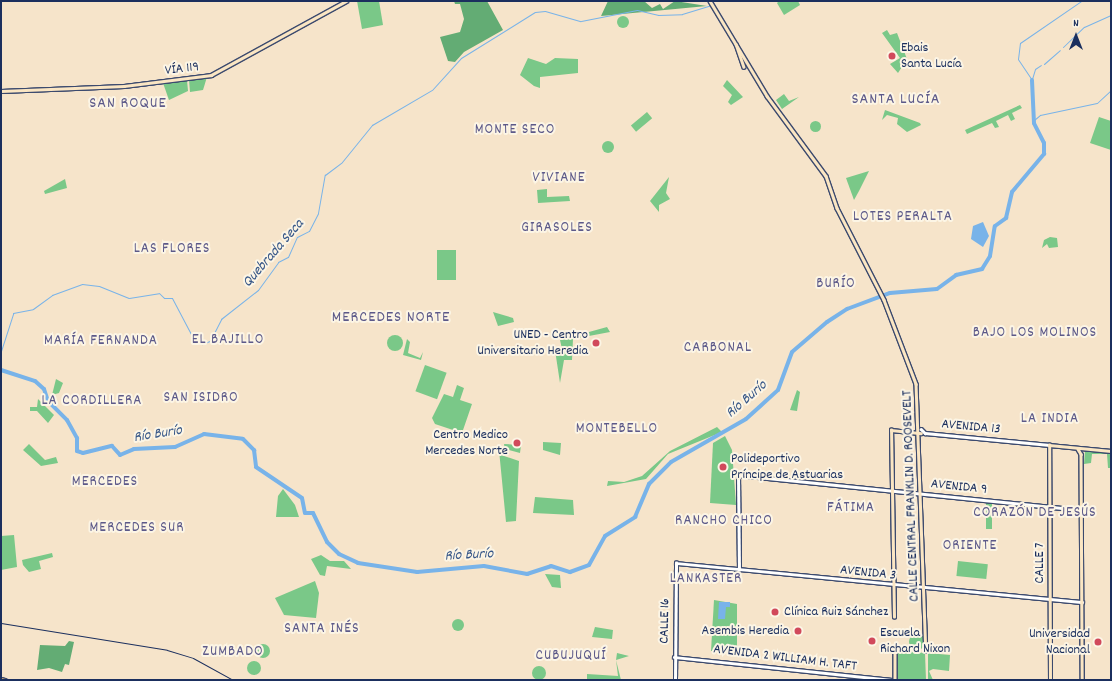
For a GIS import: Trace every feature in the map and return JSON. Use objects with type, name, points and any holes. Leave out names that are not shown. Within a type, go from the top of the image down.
[{"type":"main road","name":"VÍA 119","points":[[1,91],[124,86],[211,75],[346,1]]},
{"type":"main road","points":[[710,1],[736,43],[744,67]]},
{"type":"main road","name":"CALLE CENTRAL FRANKLIN D. ROOSEVELT","points":[[736,43],[767,96],[822,170],[837,208],[880,291],[918,388],[921,431],[926,651]]},
{"type":"main road","name":"AVENIDA 13","points":[[892,491],[891,430],[921,431]]},
{"type":"main road","name":"AVENIDA 13","points":[[1049,445],[1087,450],[1111,451]]},
{"type":"main road","name":"CALLE 7","points":[[1049,445],[1050,680]]},
{"type":"main road","points":[[1078,448],[1082,454],[1082,680]]},
{"type":"main road","points":[[1082,454],[1087,450]]},
{"type":"main road","points":[[892,491],[894,617]]},
{"type":"main road","points":[[894,680],[895,648]]},
{"type":"main road","points":[[1,679],[5,680]]},
{"type":"street","name":"AVENIDA 13","points":[[921,431],[925,433],[1049,445]]},
{"type":"street","name":"AVENIDA 13","points":[[921,436],[925,433]]},
{"type":"street","name":"AVENIDA 9","points":[[739,570],[738,475],[1081,510]]},
{"type":"street","name":"AVENIDA 3","points":[[676,563],[925,589],[1082,602]]},
{"type":"street","name":"CALLE 16","points":[[675,680],[676,563]]},
{"type":"street","name":"AVENIDA 2 WILLIAM H. TAFT","points":[[674,657],[709,659],[894,680]]},
{"type":"green space","points":[[357,1],[379,1],[383,25],[362,29]]},
{"type":"green space","points":[[454,1],[487,1],[503,30],[464,52],[455,62],[448,61],[440,37],[460,32],[464,19],[460,4],[455,4]]},
{"type":"green space","points":[[608,1],[644,1],[652,8],[660,4],[663,9],[675,1],[707,6],[601,16]]},
{"type":"green space","points":[[779,1],[798,1],[800,5],[784,15],[777,3]]},
{"type":"green space","points":[[621,16],[625,16],[629,22],[625,28],[621,28],[617,24],[617,20]]},
{"type":"green space","points":[[887,30],[890,35],[897,33],[907,59],[898,73],[890,64],[900,58],[882,33]]},
{"type":"green space","points":[[528,58],[546,64],[555,58],[578,59],[578,73],[540,77],[540,88],[534,86],[520,75]]},
{"type":"green space","points":[[207,77],[203,90],[190,92],[189,80]]},
{"type":"green space","points":[[187,80],[188,91],[169,100],[163,83]]},
{"type":"green space","points":[[727,80],[743,97],[731,105],[728,102],[732,95],[723,86]]},
{"type":"green space","points":[[784,94],[789,101],[799,97],[782,109],[776,100]]},
{"type":"green space","points":[[1020,105],[1022,108],[1012,113],[1015,119],[1011,121],[1008,115],[996,121],[999,127],[995,128],[992,123],[967,134],[965,130]]},
{"type":"green space","points":[[885,110],[920,123],[921,125],[907,132],[897,124],[898,118],[887,115],[882,120]]},
{"type":"green space","points":[[647,112],[652,118],[636,132],[631,125]]},
{"type":"green space","points":[[1099,117],[1111,121],[1111,150],[1090,143]]},
{"type":"green space","points":[[815,120],[819,122],[821,126],[819,130],[815,132],[811,130],[809,126],[811,122]]},
{"type":"green space","points":[[606,141],[610,141],[614,147],[610,153],[606,153],[602,149],[602,145]]},
{"type":"green space","points":[[869,171],[859,191],[854,200],[846,178]]},
{"type":"green space","points":[[669,177],[666,193],[670,199],[659,205],[659,212],[650,201]]},
{"type":"green space","points":[[65,179],[67,188],[45,194],[44,191]]},
{"type":"green space","points":[[547,189],[547,197],[569,196],[570,201],[538,203],[537,190]]},
{"type":"green space","points":[[1050,237],[1057,238],[1058,247],[1049,248],[1047,244],[1042,248],[1044,240]]},
{"type":"green space","points":[[437,250],[456,250],[456,280],[437,280]]},
{"type":"green space","points":[[493,312],[513,318],[514,322],[498,326]]},
{"type":"green space","points":[[607,327],[610,332],[573,339],[572,360],[564,360],[560,383],[555,350],[562,349],[560,340]]},
{"type":"green space","points":[[392,335],[398,335],[403,340],[401,349],[398,351],[392,351],[387,346],[387,340]]},
{"type":"green space","points":[[407,339],[410,342],[408,353],[420,358],[423,352],[421,360],[403,355]]},
{"type":"green space","points":[[425,365],[447,373],[437,399],[415,391]]},
{"type":"green space","points":[[56,379],[63,383],[59,393],[52,395]]},
{"type":"green space","points":[[457,385],[464,388],[460,400],[472,404],[462,433],[435,424],[432,418],[444,394],[453,397]]},
{"type":"green space","points":[[797,390],[800,392],[797,411],[790,410]]},
{"type":"green space","points":[[38,399],[54,415],[48,423],[37,411],[30,411],[30,407],[37,407]]},
{"type":"green space","points":[[717,427],[722,432],[668,454],[646,479],[607,486],[608,481],[624,482],[642,476],[670,451]]},
{"type":"green space","name":"Polideportivo Príncipe de Astuarias","points":[[725,436],[732,450],[736,505],[710,503],[713,443]]},
{"type":"green space","points":[[543,442],[561,443],[560,455],[543,450]]},
{"type":"green space","points":[[29,444],[45,460],[56,457],[58,463],[41,466],[23,450]]},
{"type":"green space","points":[[504,444],[521,445],[520,453],[505,449]]},
{"type":"green space","points":[[499,450],[501,455],[519,461],[516,521],[506,522]]},
{"type":"green space","points":[[1085,451],[1110,452],[1110,468],[1108,468],[1107,454],[1092,454],[1091,463],[1084,464]]},
{"type":"green space","points":[[283,489],[295,505],[299,517],[276,517],[278,496]]},
{"type":"green space","points":[[535,497],[573,500],[574,515],[533,513]]},
{"type":"green space","points":[[986,502],[992,502],[992,529],[986,529]]},
{"type":"green space","points":[[14,535],[17,567],[1,570],[1,536]]},
{"type":"green space","points":[[52,553],[53,557],[39,561],[41,569],[29,572],[23,565],[22,560]]},
{"type":"green space","points":[[321,555],[330,561],[344,561],[351,569],[327,566],[325,576],[320,575],[311,559]]},
{"type":"green space","points":[[958,561],[988,564],[986,579],[956,576]]},
{"type":"green space","points":[[545,574],[560,575],[561,588],[552,587]]},
{"type":"green space","points":[[315,581],[319,593],[316,618],[284,615],[275,598]]},
{"type":"green space","points":[[714,600],[737,604],[737,652],[711,651]]},
{"type":"green space","points":[[460,619],[463,620],[463,630],[456,631],[453,630],[452,623],[453,620]]},
{"type":"green space","points":[[595,627],[613,630],[612,639],[592,637]]},
{"type":"green space","points":[[917,634],[923,636],[925,642],[923,648],[917,650],[911,648],[909,642],[911,636]]},
{"type":"green space","points":[[69,641],[74,642],[69,665],[65,664],[62,672],[49,668],[37,670],[40,645],[65,646]]},
{"type":"green space","points":[[260,644],[266,644],[270,648],[270,654],[266,658],[260,658],[256,654],[256,648]]},
{"type":"green space","points":[[897,650],[925,653],[926,680],[897,679]]},
{"type":"green space","points":[[617,653],[629,656],[616,660]]},
{"type":"green space","points":[[928,653],[950,655],[949,671],[933,669],[929,671],[933,680],[928,680]]},
{"type":"green space","points":[[616,660],[621,680],[587,680],[587,674],[618,676]]},
{"type":"green space","points":[[254,661],[259,663],[261,668],[259,673],[254,675],[249,673],[247,668],[249,663]]},
{"type":"green space","points":[[536,666],[542,666],[546,670],[546,676],[542,680],[536,680],[532,676],[532,670]]},
{"type":"water","points":[[983,222],[989,236],[983,247],[971,239],[973,226]]},
{"type":"water","points":[[719,602],[730,602],[730,607],[726,607],[725,619],[718,619]]},
{"type":"waterway","points":[[1032,80],[1018,59],[1020,43],[1081,1]]},
{"type":"waterway","name":"Quebrada Seca","points":[[1,351],[13,313],[33,309],[52,295],[82,284],[99,286],[129,298],[159,293],[164,298],[172,298],[193,338],[202,344],[210,341],[221,319],[258,290],[278,262],[288,257],[297,237],[309,231],[318,213],[325,175],[342,162],[372,125],[432,90],[461,58],[535,12],[545,11],[581,21],[637,10],[658,15],[682,14],[711,5]]},
{"type":"waterway","points":[[1063,47],[1084,27],[1111,15]]},
{"type":"waterway","points":[[1044,64],[1060,50]]},
{"type":"waterway","points":[[1032,79],[1035,69],[1041,65]]},
{"type":"waterway","name":"Río Burío","points":[[1,370],[35,381],[44,389],[48,401],[67,420],[77,438],[77,451],[83,453],[112,446],[120,455],[134,449],[175,447],[204,434],[243,439],[254,450],[256,467],[302,498],[305,513],[313,513],[327,542],[339,554],[358,563],[417,572],[484,566],[527,574],[551,566],[570,572],[589,565],[605,536],[635,517],[649,484],[671,462],[746,419],[778,390],[792,352],[827,322],[847,309],[890,293],[937,289],[956,275],[982,269],[990,256],[995,226],[1006,218],[1012,192],[1044,154],[1044,143],[1034,123],[1032,80]]},
{"type":"waterway","points":[[1034,120],[1040,115],[1097,103],[1111,90]]},
{"type":"railway","points":[[1,623],[167,650],[193,658],[233,680]]},
{"type":"place","name":"Ebais Santa Lucía","points":[[892,56]]},
{"type":"place","name":"UNED - Centro Universitario Heredia","points":[[596,343]]},
{"type":"place","name":"Centro Medico Mercedes Norte","points":[[517,443]]},
{"type":"place","name":"Polideportivo Príncipe de Astuarias","points":[[723,467]]},
{"type":"place","name":"Clínica Ruiz Sánchez","points":[[775,612]]},
{"type":"place","name":"Asembis Heredia","points":[[798,631]]},
{"type":"place","name":"Escuela Richard Nixon","points":[[872,641]]},
{"type":"place","name":"Universidad Nacional","points":[[1098,642]]},
{"type":"district","name":"SANTA LUCÍA","points":[[896,100]]},
{"type":"district","name":"SAN ROQUE","points":[[128,104]]},
{"type":"district","name":"MONTE SECO","points":[[515,131]]},
{"type":"district","name":"VIVIANE","points":[[559,179]]},
{"type":"district","name":"LOTES PERALTA","points":[[903,218]]},
{"type":"district","name":"GIRASOLES","points":[[557,229]]},
{"type":"district","name":"LAS FLORES","points":[[172,250]]},
{"type":"district","name":"BURÍO","points":[[836,285]]},
{"type":"district","name":"MERCEDES NORTE","points":[[391,318]]},
{"type":"district","name":"BAJO LOS MOLINOS","points":[[1035,334]]},
{"type":"district","name":"EL BAJILLO","points":[[228,341]]},
{"type":"district","name":"MARÍA FERNANDA","points":[[101,342]]},
{"type":"district","name":"CARBONAL","points":[[718,349]]},
{"type":"district","name":"SAN ISIDRO","points":[[201,399]]},
{"type":"district","name":"LA CORDILLERA","points":[[92,402]]},
{"type":"district","name":"LA INDIA","points":[[1050,420]]},
{"type":"district","name":"MONTEBELLO","points":[[617,430]]},
{"type":"district","name":"MERCEDES","points":[[105,483]]},
{"type":"district","name":"FÁTIMA","points":[[851,509]]},
{"type":"district","name":"CORAZÓN DE JESÚS","points":[[1035,514]]},
{"type":"district","name":"RANCHO CHICO","points":[[724,522]]},
{"type":"district","name":"MERCEDES SUR","points":[[137,529]]},
{"type":"district","name":"ORIENTE","points":[[970,547]]},
{"type":"district","name":"LANKASTER","points":[[706,580]]},
{"type":"district","name":"SANTA INÉS","points":[[322,630]]},
{"type":"district","name":"ZUMBADO","points":[[233,653]]},
{"type":"district","name":"CUBUJUQUÍ","points":[[571,657]]}]
